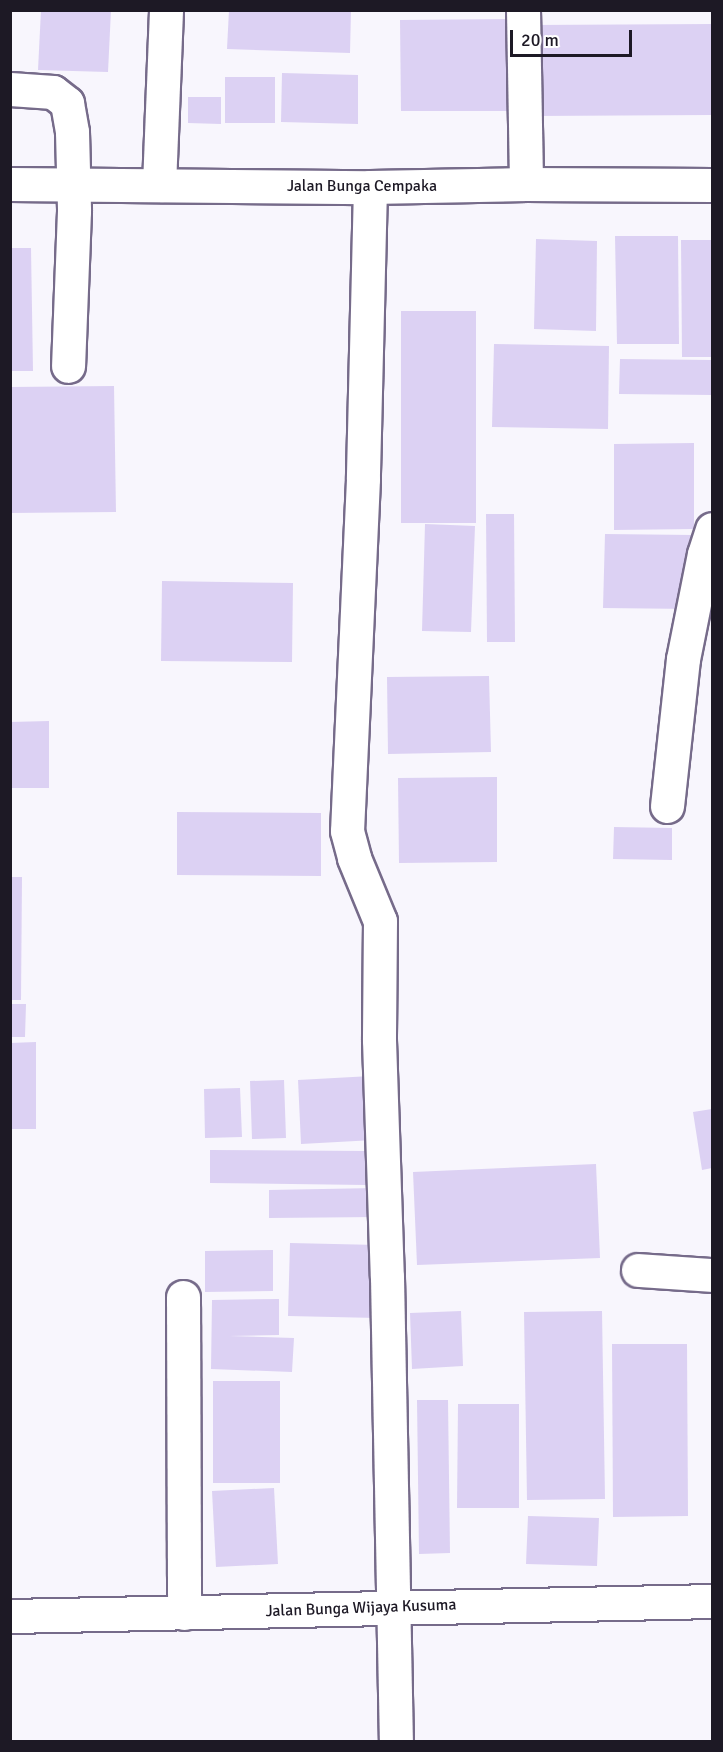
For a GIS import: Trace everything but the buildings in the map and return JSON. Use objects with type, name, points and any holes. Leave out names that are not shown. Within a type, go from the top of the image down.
[{"type":"street","points":[[159,185],[166,10]]},
{"type":"street","points":[[523,10],[526,184]]},
{"type":"street","points":[[10,89],[53,92],[67,103],[72,132],[73,184],[68,366]]},
{"type":"street","name":"Jalan Bunga Cempaka","points":[[10,184],[370,187],[526,184],[712,185]]},
{"type":"street","points":[[370,187],[363,467],[347,831],[354,858],[380,921],[379,1040],[387,1276],[396,1742]]},
{"type":"street","points":[[667,806],[683,659],[704,554],[712,529]]},
{"type":"street","points":[[638,1270],[712,1275]]},
{"type":"street","points":[[183,1297],[184,1613]]},
{"type":"street","name":"Jalan Bunga Wijaya Kusuma","points":[[10,1616],[393,1606],[712,1601]]}]
